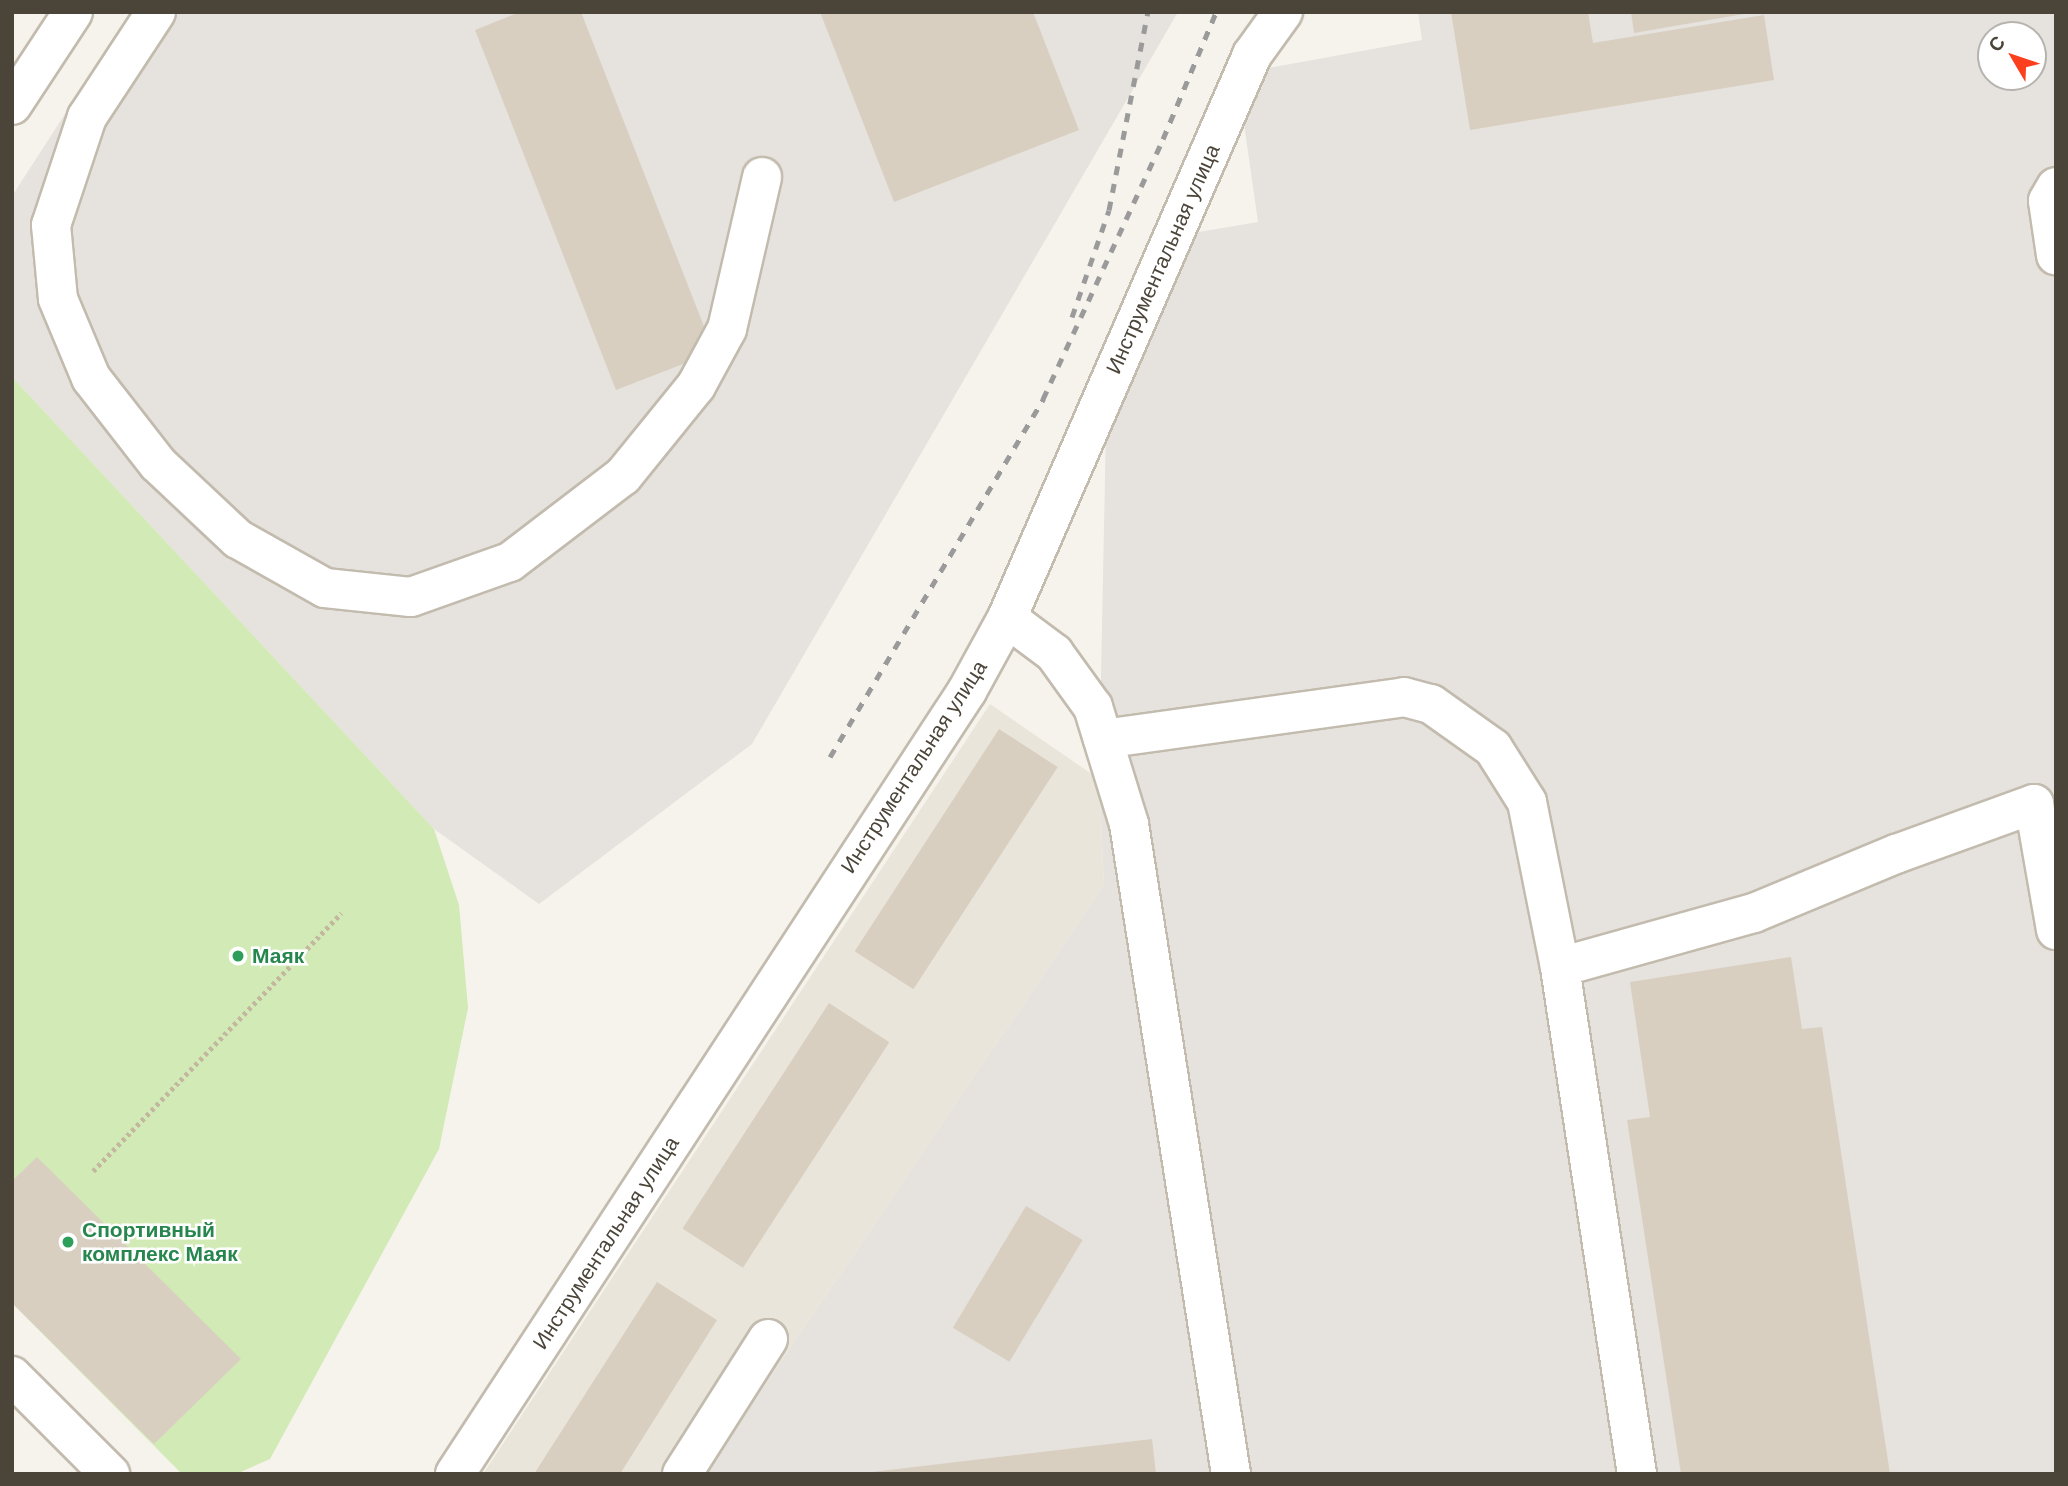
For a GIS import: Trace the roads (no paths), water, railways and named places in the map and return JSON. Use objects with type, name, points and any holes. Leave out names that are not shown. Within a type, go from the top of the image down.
[{"type":"street","points":[[12,105],[25,54],[73,12]]},
{"type":"street","points":[[156,12],[87,117],[51,225],[58,299],[91,377],[158,464],[238,539],[326,588],[411,597],[510,562],[624,475],[696,386],[727,329],[762,177]]},
{"type":"street","name":"Инструментальная улица","points":[[455,1474],[967,691],[1007,618],[1252,55],[1283,12]]},
{"type":"street","points":[[2056,187],[2048,201],[2056,256]]},
{"type":"street","points":[[1007,618],[1054,653],[1093,707],[1129,824],[1231,1474]]},
{"type":"street","points":[[1103,739],[1404,697],[1431,704],[1493,748],[1527,802],[1560,967],[1637,1474]]},
{"type":"street","points":[[1560,967],[1754,913],[1896,854],[2034,804],[2056,930]]},
{"type":"street","points":[[682,1474],[768,1339]]},
{"type":"street","points":[[12,1376],[110,1474]]},
{"type":"railway","points":[[1072,317],[1109,210],[1148,12]]},
{"type":"railway","points":[[830,757],[1043,399],[1163,139],[1216,12]]},
{"type":"place","name":"Маяк","points":[[238,956]]},
{"type":"place","name":"Спортивный комплекс Маяк","points":[[68,1242]]}]
